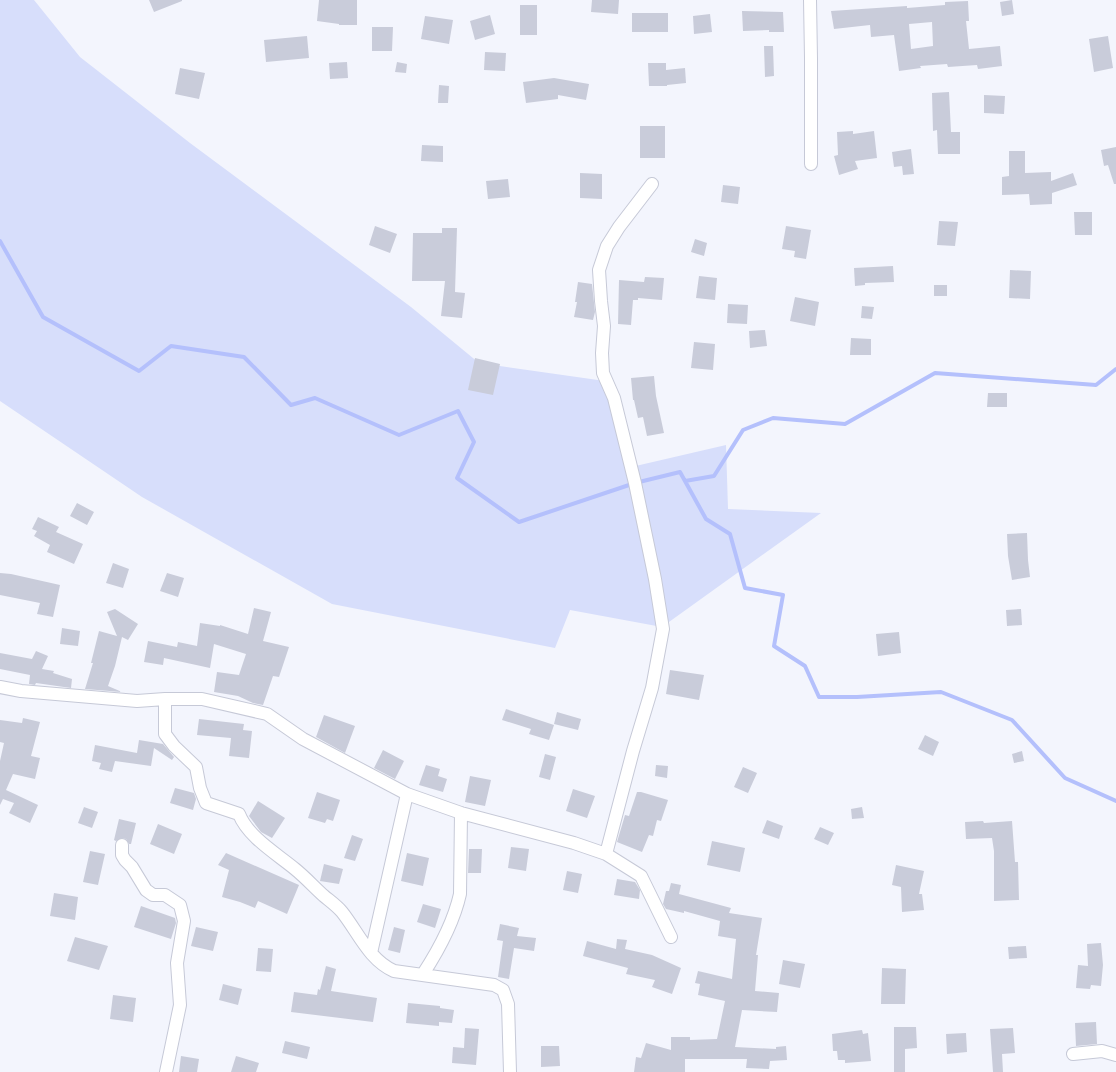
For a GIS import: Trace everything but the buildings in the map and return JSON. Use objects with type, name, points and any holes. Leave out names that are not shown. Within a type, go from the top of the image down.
[{"type":"street","points":[[810,0],[811,164]]},
{"type":"street","points":[[606,854],[633,751],[652,688],[663,629],[655,579],[635,483],[614,398],[603,373],[602,353],[604,326],[599,270],[607,246],[618,227],[652,184]]},
{"type":"street","points":[[0,687],[21,691],[137,701],[202,699],[267,714],[303,739],[407,794],[461,813],[574,842],[606,854],[641,876],[671,937]]},
{"type":"street","points":[[165,699],[165,734],[174,746],[196,767],[200,788],[206,803],[239,814],[243,824],[341,911],[378,961],[394,971],[494,986],[503,990],[508,1004],[510,1072]]},
{"type":"street","points":[[371,953],[407,794]]},
{"type":"street","points":[[422,974],[434,957],[457,906],[460,894],[461,813]]},
{"type":"street","points":[[122,845],[122,855],[132,867],[146,890],[153,895],[165,895],[180,905],[184,921],[177,963],[180,1005],[166,1072]]},
{"type":"street","points":[[1073,1054],[1102,1051],[1116,1054]]},
{"type":"shaded area","points":[[0,0],[34,0],[80,57],[190,143],[411,307],[479,363],[605,381],[627,468],[726,445],[728,509],[821,513],[662,627],[570,610],[555,648],[332,604],[142,497],[0,401]]},
{"type":"waterway","points":[[0,241],[43,317],[139,371],[171,346],[244,357],[291,405],[315,398],[399,435],[458,411],[474,442],[457,478],[519,522],[635,483],[680,472],[706,519],[730,534],[745,588],[783,595],[774,646],[805,666],[819,697],[857,697],[941,692],[1012,720],[1065,778],[1116,801]]},
{"type":"waterway","points":[[685,481],[714,476],[743,430],[773,418],[845,424],[935,373],[1096,385],[1116,369]]}]
